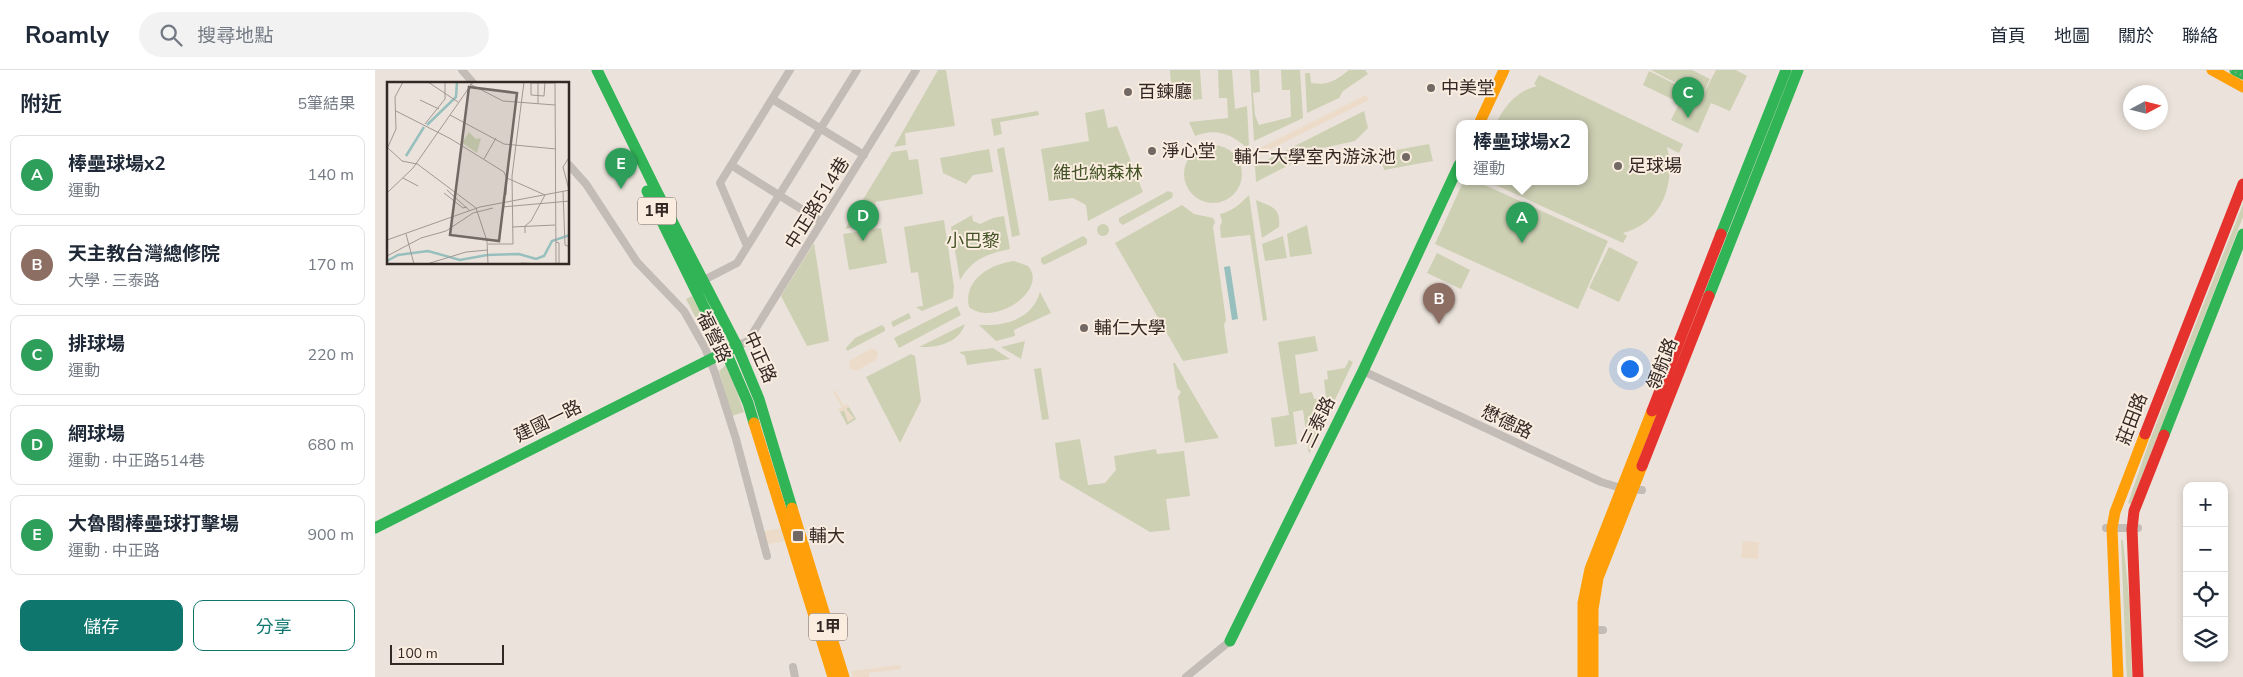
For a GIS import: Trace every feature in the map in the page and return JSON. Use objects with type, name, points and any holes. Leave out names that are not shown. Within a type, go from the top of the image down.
[{"type":"street","points":[[462,70],[472,82]]},
{"type":"street","name":"中正路","points":[[587,70],[726,352],[752,416],[833,677]]},
{"type":"street","name":"中正路","points":[[597,70],[657,192],[737,346],[763,412],[844,677]]},
{"type":"street","points":[[747,246],[720,183],[790,70]]},
{"type":"street","points":[[704,280],[737,263],[857,70]]},
{"type":"street","name":"中正路514巷","points":[[737,346],[748,341],[916,70]]},
{"type":"street","points":[[1481,120],[1505,70]]},
{"type":"street","name":"領航路","points":[[1593,677],[1598,630],[1593,598],[1598,578],[1786,70]]},
{"type":"street","name":"領航路","points":[[1583,677],[1582,612],[1589,569],[1632,489],[1709,308],[1798,70]]},
{"type":"street","points":[[2213,70],[2243,87]]},
{"type":"street","points":[[2235,70],[2243,74]]},
{"type":"street","points":[[772,99],[864,155]]},
{"type":"street","name":"福營路","points":[[570,166],[586,184],[637,262],[684,311],[710,359],[736,439],[767,556]]},
{"type":"street","points":[[731,166],[823,222]]},
{"type":"street","name":"三泰路","points":[[1186,677],[1230,641],[1363,372],[1456,171]]},
{"type":"street","name":"莊田路","points":[[2118,677],[2113,631],[2109,528],[2144,429],[2218,240],[2243,184]]},
{"type":"street","name":"莊田路","points":[[2138,677],[2134,511],[2240,252],[2243,234]]},
{"type":"street","name":"建國一路","points":[[375,528],[737,346]]},
{"type":"street","name":"懋德路","points":[[1363,372],[1601,482],[1632,489]]},
{"type":"street","points":[[752,416],[763,412]]},
{"type":"street","points":[[2109,528],[2135,528]]},
{"type":"street","points":[[793,667],[795,677]]},
{"type":"green space","points":[[938,70],[946,70],[955,126],[905,133],[906,145],[894,147]]},
{"type":"green space","points":[[1170,70],[1200,70],[1202,99],[1180,101],[1171,86]]},
{"type":"green space","points":[[1218,70],[1232,70],[1235,109],[1247,106],[1249,145],[1246,147],[1234,138],[1222,133],[1209,132],[1195,136],[1189,122],[1228,118],[1227,98],[1219,98]]},
{"type":"green space","points":[[1250,70],[1259,70],[1260,92],[1253,93],[1255,115],[1259,125],[1291,117],[1290,90],[1282,90],[1281,70],[1300,70],[1303,118],[1254,141]]},
{"type":"green space","points":[[1349,70],[1365,70],[1368,74],[1343,91],[1339,98],[1307,113],[1305,73],[1310,73],[1311,83],[1323,84],[1336,79]]},
{"type":"green space","points":[[1651,70],[1692,70],[1710,79],[1702,96],[1675,82],[1678,76],[1674,82]]},
{"type":"green space","points":[[1716,70],[1736,70],[1747,76],[1730,111],[1711,103],[1698,133],[1671,120],[1686,90],[1702,97]]},
{"type":"green space","points":[[1649,71],[1685,89],[1678,102],[1643,85]]},
{"type":"green space","points":[[1539,75],[1683,144],[1679,153],[1667,147],[1669,175],[1663,200],[1648,221],[1623,233],[1627,236],[1623,243],[1496,185],[1588,185],[1588,120],[1498,120],[1507,105],[1517,95],[1537,86],[1534,84]]},
{"type":"green space","name":"維也納森林","points":[[1104,109],[1108,128],[1117,126],[1143,192],[1088,221],[1086,205],[1073,198],[1049,201],[1041,149],[1089,141],[1085,113]]},
{"type":"green space","points":[[1038,111],[1039,115],[1000,122],[1002,134],[994,136],[991,119]]},
{"type":"green space","points":[[1364,111],[1368,128],[1355,141],[1309,151],[1301,159],[1256,182],[1255,166]]},
{"type":"green space","name":"輔仁大學室內游泳池","points":[[1429,144],[1433,161],[1384,170],[1380,153]]},
{"type":"green space","points":[[1213,145],[1229,150],[1237,158],[1242,174],[1237,190],[1229,198],[1213,203],[1197,198],[1189,190],[1184,174],[1189,158],[1197,150]]},
{"type":"green space","points":[[1004,147],[1020,235],[1012,237],[997,149]]},
{"type":"green space","points":[[989,149],[993,172],[973,175],[966,184],[943,173],[940,158]]},
{"type":"green space","points":[[907,150],[909,160],[918,159],[923,194],[875,202],[878,224],[845,229],[892,152]]},
{"type":"green space","points":[[1462,185],[1485,185],[1608,241],[1578,309],[1435,244]]},
{"type":"green space","points":[[1168,191],[1173,193],[1172,198],[1123,225],[1119,222],[1119,218]]},
{"type":"green space","points":[[1249,195],[1267,320],[1263,321],[1250,235],[1221,238],[1220,226],[1222,222],[1220,214],[1233,209]]},
{"type":"green space","points":[[1256,200],[1271,206],[1279,215],[1279,227],[1262,238]]},
{"type":"green space","points":[[2243,204],[2243,217],[2131,504],[2128,503],[2148,445]]},
{"type":"green space","points":[[1182,205],[1194,214],[1213,218],[1215,222],[1213,227],[1226,320],[1224,325],[1228,353],[1183,361],[1115,243]]},
{"type":"green space","name":"小巴黎","points":[[972,215],[973,221],[980,224],[993,218],[1004,216],[1010,249],[981,258],[970,267],[960,280],[951,227]]},
{"type":"green space","points":[[944,220],[954,287],[953,298],[922,311],[916,307],[923,306],[918,272],[911,273],[904,227]]},
{"type":"green space","points":[[1101,224],[1105,224],[1109,230],[1105,236],[1101,236],[1097,232],[1097,228]]},
{"type":"green space","points":[[1307,225],[1312,254],[1290,257],[1287,234]]},
{"type":"green space","points":[[881,228],[887,263],[849,270],[843,234]]},
{"type":"green space","points":[[1083,236],[1087,239],[1087,244],[1044,265],[1041,262],[1041,258]]},
{"type":"green space","points":[[1283,236],[1287,258],[1265,261],[1262,244]]},
{"type":"green space","points":[[814,243],[829,341],[807,346],[781,296]]},
{"type":"green space","points":[[1609,247],[1638,262],[1619,302],[1589,288]]},
{"type":"green space","points":[[1437,253],[1470,270],[1461,289],[1427,273]]},
{"type":"green space","points":[[1014,261],[1028,266],[1033,275],[1031,285],[1025,295],[1005,309],[992,313],[980,312],[969,307],[968,297],[974,281],[980,275],[996,266]]},
{"type":"green space","points":[[1040,292],[1051,313],[1014,330],[1015,336],[996,341],[979,325],[1007,322],[1024,315],[1031,309]]},
{"type":"green space","points":[[692,296],[716,342],[710,345],[686,299]]},
{"type":"green space","points":[[957,306],[961,315],[899,348],[894,338]]},
{"type":"green space","points":[[909,313],[911,318],[893,327],[891,322]]},
{"type":"green space","points":[[965,324],[958,336],[947,343],[919,347]]},
{"type":"green space","points":[[882,325],[885,331],[847,351],[846,348],[855,338]]},
{"type":"green space","points":[[1315,336],[1318,351],[1295,355],[1300,394],[1312,392],[1314,399],[1326,397],[1324,380],[1328,379],[1327,371],[1345,368],[1349,360],[1353,362],[1309,454],[1303,410],[1293,412],[1297,444],[1275,447],[1271,418],[1289,415],[1278,342]]},
{"type":"green space","points":[[1025,341],[1021,359],[1001,347]]},
{"type":"green space","points":[[993,348],[1010,359],[967,365],[965,356],[959,352]]},
{"type":"green space","points":[[911,354],[915,356],[921,401],[900,443],[866,377]]},
{"type":"green space","points":[[1173,363],[1175,363],[1219,438],[1185,443],[1178,397],[1181,392],[1177,388]]},
{"type":"green space","points":[[727,364],[744,412],[732,416],[719,371]]},
{"type":"green space","points":[[1041,368],[1049,419],[1042,420],[1034,369]]},
{"type":"green space","points":[[849,407],[856,419],[847,425],[840,412],[844,410],[848,421],[853,418],[846,409]]},
{"type":"green space","points":[[1080,439],[1088,485],[1105,483],[1116,470],[1114,456],[1156,449],[1157,454],[1184,451],[1190,496],[1166,499],[1170,530],[1150,532],[1060,479],[1055,443]]},
{"type":"green space","points":[[2121,540],[2123,540],[2129,597],[2132,677],[2127,677],[2126,665]]},
{"type":"shaded area","points":[[1366,95],[1369,100],[1251,159],[1248,154]]},
{"type":"shaded area","points":[[870,349],[878,352],[876,360],[856,371],[850,369],[849,361]]},
{"type":"shaded area","points":[[835,390],[844,406],[848,404],[849,407],[846,409],[854,418],[848,422],[844,410],[840,412],[838,409],[842,407],[833,392]]},
{"type":"shaded area","points":[[782,528],[785,541],[764,545],[761,532]]},
{"type":"shaded area","points":[[1743,541],[1759,542],[1758,559],[1741,558]]},
{"type":"shaded area","points":[[901,665],[901,669],[869,673],[869,677],[852,677],[851,671]]},
{"type":"water","points":[[1230,266],[1238,319],[1232,320],[1224,267]]},
{"type":"railway","points":[[2231,70],[2243,76]]},
{"type":"traffic: fast","points":[[597,70],[657,192],[737,346],[759,399],[792,508]]},
{"type":"traffic: fast","points":[[1721,234],[1786,70]]},
{"type":"traffic: fast","points":[[1709,296],[1798,70]]},
{"type":"traffic: fast","points":[[2235,70],[2243,74]]},
{"type":"traffic: fast","points":[[1230,641],[1363,371],[1456,171]]},
{"type":"traffic: fast","points":[[647,191],[726,352],[748,403],[754,423]]},
{"type":"traffic: fast","points":[[2164,435],[2243,234]]},
{"type":"traffic: fast","points":[[375,528],[733,348]]},
{"type":"traffic: slow","points":[[1481,120],[1504,70]]},
{"type":"traffic: slow","points":[[2212,70],[2243,87]]},
{"type":"traffic: slow","points":[[1583,677],[1583,603],[1590,569],[1652,411]]},
{"type":"traffic: slow","points":[[754,423],[833,677]]},
{"type":"traffic: slow","points":[[2118,677],[2112,528],[2115,512],[2145,434]]},
{"type":"traffic: slow","points":[[1593,677],[1593,609],[1598,578],[1642,466]]},
{"type":"traffic: slow","points":[[792,508],[844,677]]},
{"type":"traffic: jam","points":[[2145,434],[2243,184]]},
{"type":"traffic: jam","points":[[1652,411],[1721,234]]},
{"type":"traffic: jam","points":[[1642,466],[1709,296]]},
{"type":"traffic: jam","points":[[2138,677],[2132,529],[2134,511],[2164,435]]},
{"type":"place","name":"中美堂","points":[[1431,88]]},
{"type":"place","name":"百鍊廳","points":[[1128,92]]},
{"type":"place","name":"排球場","points":[[1688,118]]},
{"type":"place","name":"淨心堂","points":[[1152,151]]},
{"type":"place","name":"輔仁大學室內游泳池","points":[[1406,157]]},
{"type":"place","name":"足球場","points":[[1618,166]]},
{"type":"place","name":"大魯閣棒壘球打擊場","points":[[621,189]]},
{"type":"place","name":"網球場","points":[[863,241]]},
{"type":"place","name":"棒壘球場x2","points":[[1522,243]]},
{"type":"place","name":"天主教台灣總修院","points":[[1439,324]]},
{"type":"place","name":"輔仁大學","points":[[1084,328]]},
{"type":"place","name":"輔大","points":[[798,536]]}]
